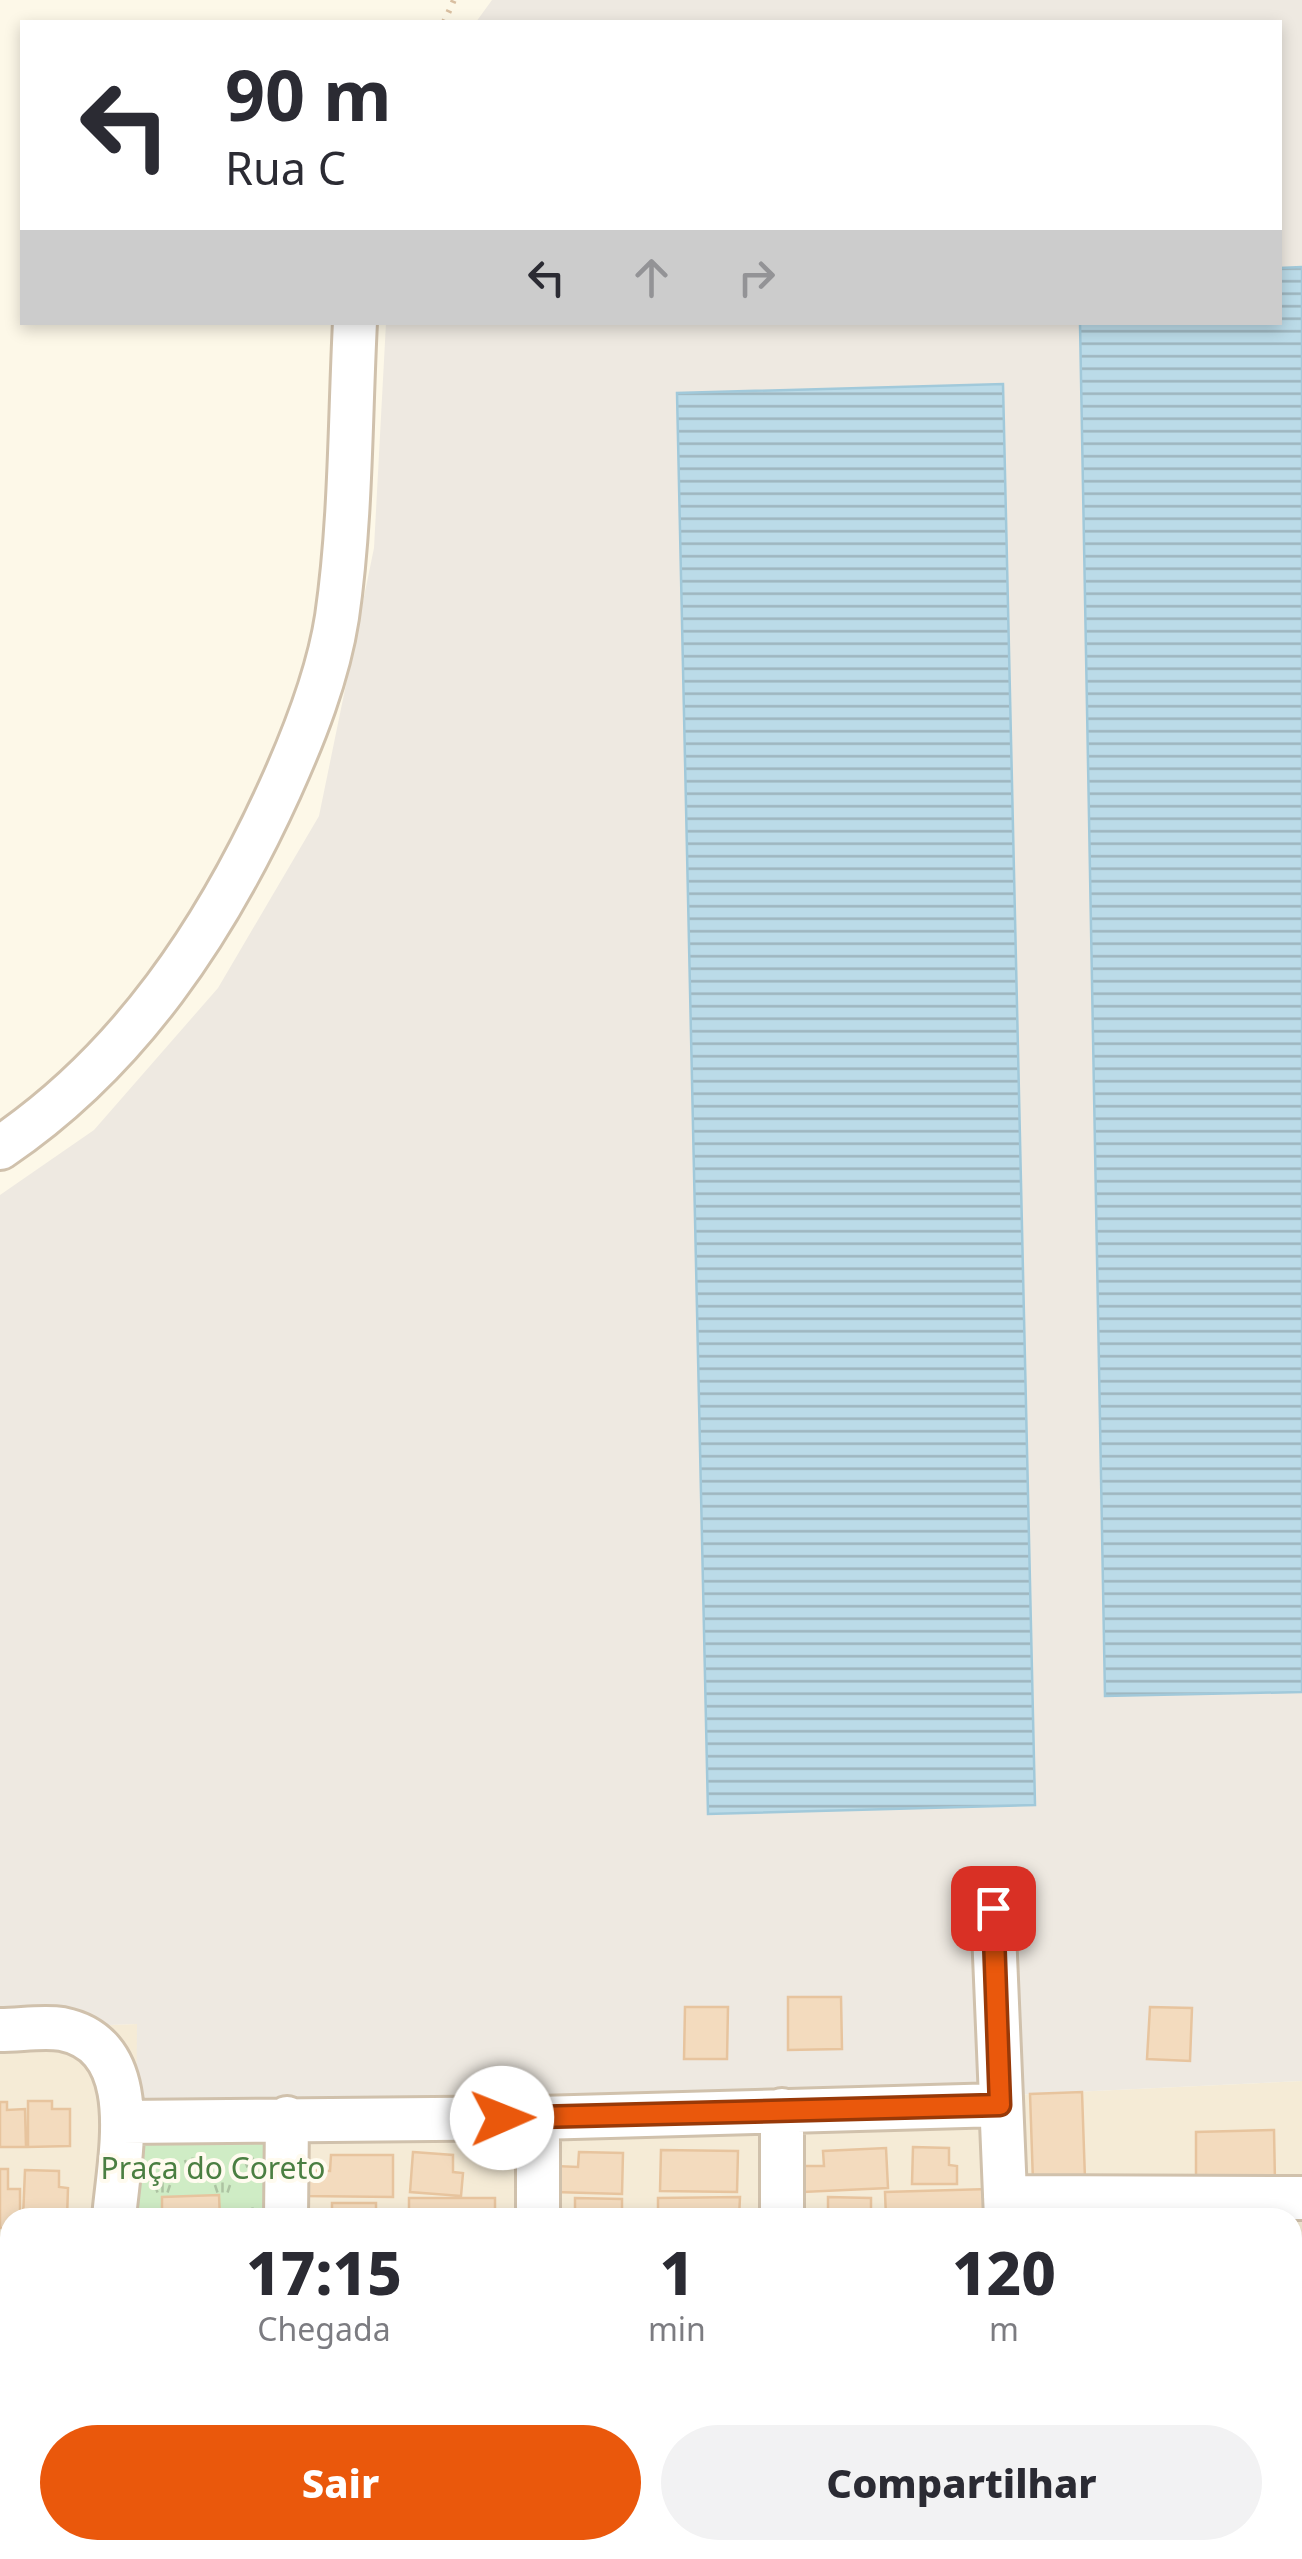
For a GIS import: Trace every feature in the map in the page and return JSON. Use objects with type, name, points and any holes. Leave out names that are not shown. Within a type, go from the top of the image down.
[{"type":"street","points":[[0,1148],[39,1122],[147,1016],[240,876],[304,734],[336,619],[355,325]]},
{"type":"street","points":[[993,1908],[1006,2207],[1302,2198]]},
{"type":"street","points":[[0,2030],[62,2029],[93,2040],[112,2059],[122,2122],[115,2208]]},
{"type":"street","points":[[122,2122],[538,2118],[1000,2105]]},
{"type":"street","points":[[782,2110],[782,2208]]},
{"type":"street","points":[[286,2208],[287,2118]]},
{"type":"street","points":[[538,2118],[538,2208]]},
{"type":"shaded area","points":[[492,0],[1302,0],[1302,2081],[136,2137],[137,2024],[0,2029],[0,1195],[94,1130],[218,988],[319,816],[374,548],[386,325],[1282,325],[1282,20],[477,20]]},
{"type":"shaded area","points":[[137,2024],[137,2137],[1302,2081],[1302,2208],[0,2208],[0,2029]]},
{"type":"green space","name":"Praça do Coreto","points":[[287,2118],[286,2208],[115,2208],[122,2122]]},
{"type":"water","points":[[1302,267],[1302,1692],[1105,1696],[1080,325],[1282,325],[1282,268]]},
{"type":"water","points":[[1003,384],[1035,1805],[708,1814],[677,393]]},
{"type":"building","points":[[788,1997],[841,1997],[842,2049],[788,2050]]},
{"type":"building","points":[[685,2007],[728,2007],[727,2059],[684,2059]]},
{"type":"building","points":[[1150,2007],[1192,2008],[1190,2061],[1147,2059]]},
{"type":"building","points":[[1082,2092],[1085,2179],[1033,2182],[1030,2094]]},
{"type":"building","points":[[28,2101],[52,2101],[52,2109],[70,2109],[70,2146],[28,2147]]},
{"type":"building","points":[[0,2102],[7,2102],[7,2110],[25,2109],[26,2147],[0,2147]]},
{"type":"building","points":[[1274,2130],[1275,2183],[1196,2185],[1196,2132]]},
{"type":"building","points":[[913,2147],[949,2148],[949,2165],[957,2166],[957,2184],[912,2184]]},
{"type":"building","points":[[886,2148],[888,2188],[803,2192],[802,2166],[824,2166],[823,2151]]},
{"type":"building","points":[[661,2150],[738,2151],[737,2192],[660,2191]]},
{"type":"building","points":[[413,2152],[453,2155],[453,2172],[463,2173],[461,2196],[410,2192]]},
{"type":"building","points":[[579,2152],[623,2153],[622,2194],[555,2192],[556,2166],[578,2167]]},
{"type":"building","points":[[331,2155],[393,2155],[393,2197],[304,2196],[305,2170],[330,2171]]},
{"type":"building","points":[[0,2169],[8,2169],[8,2189],[20,2189],[20,2208],[0,2208]]},
{"type":"building","points":[[25,2170],[59,2171],[59,2187],[68,2188],[67,2208],[23,2208]]},
{"type":"building","points":[[988,2189],[989,2208],[886,2208],[885,2192]]},
{"type":"building","points":[[219,2195],[220,2208],[162,2208],[162,2197]]},
{"type":"building","points":[[740,2197],[739,2208],[658,2208],[658,2198]]},
{"type":"building","points":[[828,2197],[871,2198],[871,2208],[828,2208]]},
{"type":"building","points":[[409,2198],[495,2198],[495,2208],[409,2208]]},
{"type":"building","points":[[575,2198],[622,2199],[622,2208],[575,2208]]},
{"type":"building","points":[[332,2203],[376,2203],[376,2208],[332,2208]]},
{"type":"route","points":[[502,2118],[1000,2105],[993,1908]]}]
